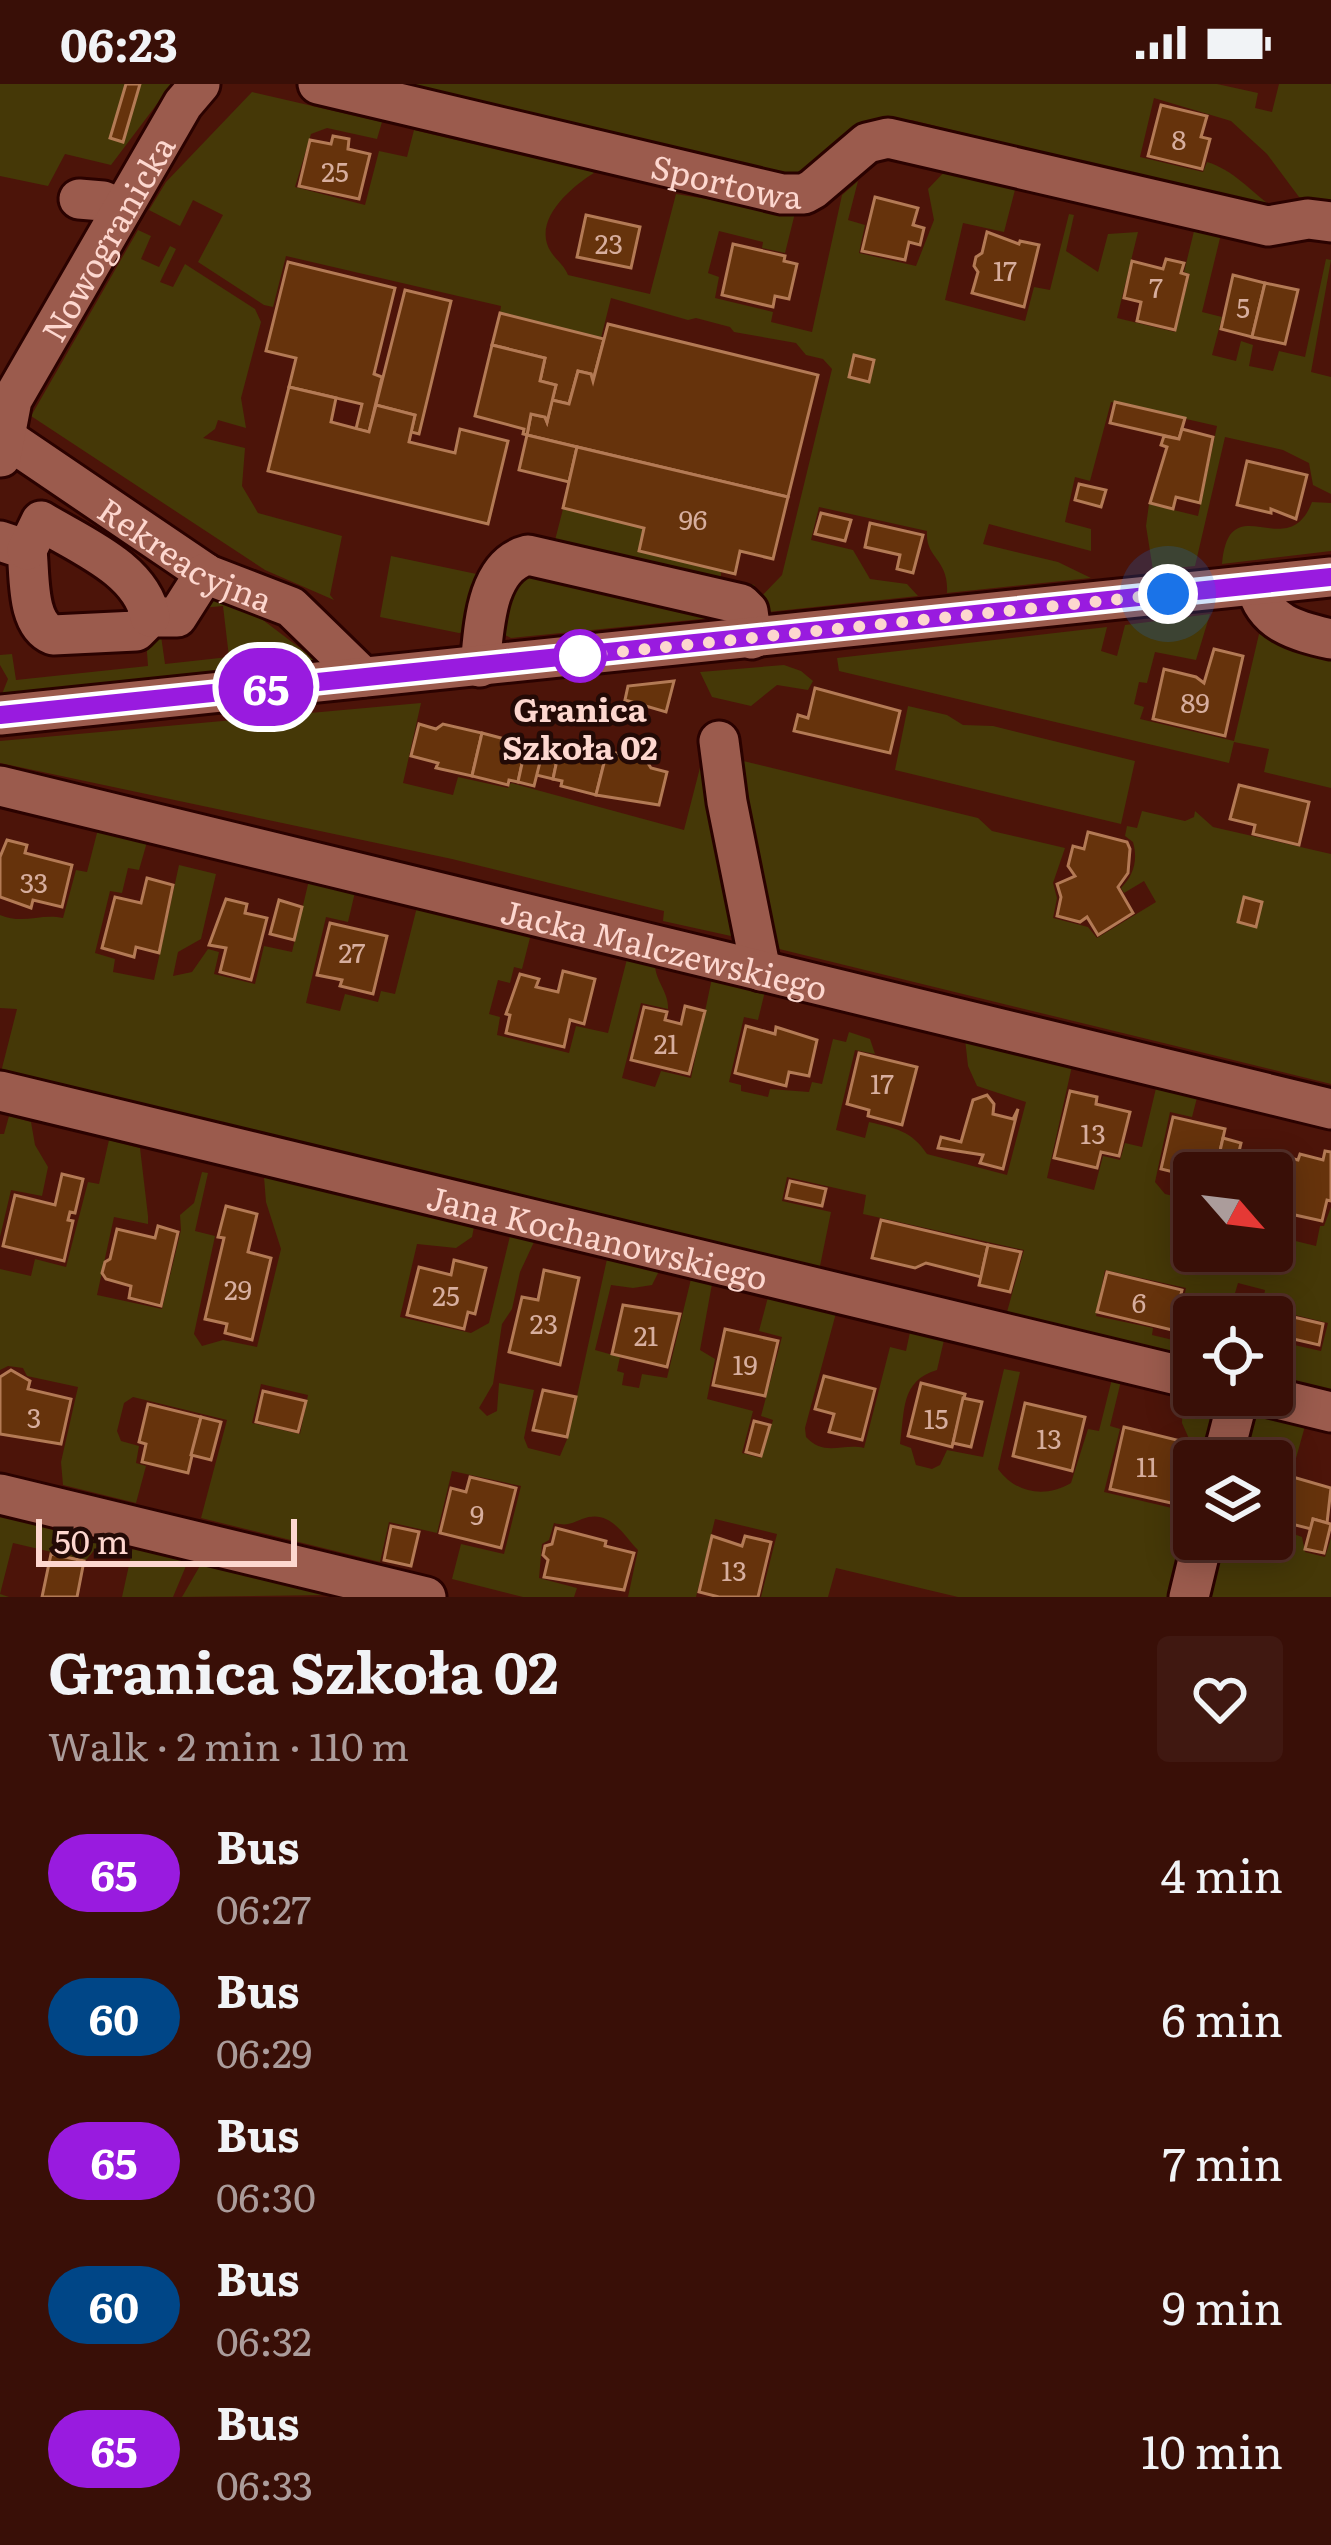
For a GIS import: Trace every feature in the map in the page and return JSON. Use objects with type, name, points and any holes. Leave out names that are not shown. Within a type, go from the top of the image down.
[{"type":"street","name":"Nowogranicka","points":[[1,444],[12,400],[183,104],[200,84]]},
{"type":"street","name":"Sportowa","points":[[318,84],[782,194],[813,189],[867,143],[888,138],[1263,226],[1308,219],[1331,222]]},
{"type":"street","points":[[79,199],[122,209]]},
{"type":"street","name":"Rekreacyjna","points":[[1,444],[206,573],[291,607],[363,677]]},
{"type":"street","points":[[150,617],[145,600],[123,572],[41,520],[14,545],[35,620],[46,633],[136,632],[150,617],[177,617],[206,573]]},
{"type":"street","points":[[480,667],[500,573],[511,561],[528,555],[741,604],[748,611],[752,639]]},
{"type":"street","points":[[0,715],[1331,577]]},
{"type":"street","points":[[1256,584],[1262,605],[1274,618],[1300,632],[1331,639]]},
{"type":"street","points":[[719,741],[760,971]]},
{"type":"street","name":"Jacka Malczewskiego","points":[[0,786],[1331,1109]]},
{"type":"street","name":"Jana Kochanowskiego","points":[[0,1090],[1173,1374]]},
{"type":"street","points":[[1293,1403],[1331,1412]]},
{"type":"street","points":[[0,1494],[426,1597]]},
{"type":"street","points":[[1189,1597],[1198,1560]]},
{"type":"shaded area","points":[[0,84],[172,84],[111,165],[65,154],[48,186],[0,176]]},
{"type":"shaded area","points":[[379,84],[1217,84],[1258,93],[1255,108],[1272,112],[1279,84],[1331,84],[1331,205],[1299,197],[1267,154],[1231,121],[1154,98],[1140,157],[1203,172],[1207,162],[1234,176],[1274,208],[911,120],[883,125],[798,180]]},
{"type":"shaded area","points":[[252,92],[382,122],[377,139],[327,128],[311,134],[295,187],[365,205],[379,151],[407,157],[414,130],[591,171],[594,173],[565,196],[550,217],[546,240],[551,252],[568,275],[650,294],[676,194],[795,213],[785,253],[719,231],[708,273],[719,277],[715,298],[773,312],[771,322],[812,332],[842,195],[858,181],[848,220],[865,225],[859,253],[916,266],[934,220],[928,189],[947,169],[1016,186],[1004,232],[963,223],[945,300],[1025,321],[1034,287],[1050,290],[1069,214],[1074,215],[1066,251],[1098,272],[1108,234],[1138,232],[1117,318],[1175,332],[1190,274],[1184,272],[1195,227],[1221,234],[1202,312],[1222,317],[1212,355],[1236,361],[1241,341],[1253,345],[1249,366],[1273,371],[1279,351],[1305,357],[1326,259],[1331,260],[1311,372],[1331,377],[1331,494],[1313,485],[1309,463],[1283,450],[1225,437],[1195,566],[1153,570],[1146,526],[1149,504],[1198,516],[1217,426],[1111,402],[1090,481],[1075,477],[1065,522],[1091,529],[1091,551],[989,524],[983,544],[1058,562],[1091,578],[947,593],[947,581],[927,531],[819,507],[811,540],[853,550],[870,579],[907,584],[918,596],[768,612],[758,600],[782,575],[832,369],[823,359],[806,355],[796,343],[734,332],[730,327],[611,298],[601,338],[500,313],[501,306],[286,256],[273,307],[264,305],[198,262],[223,215],[193,200],[180,226],[149,210],[166,182]]},
{"type":"shaded area","points":[[138,230],[151,236],[141,259],[159,267],[170,246],[176,249],[160,282],[173,287],[185,264],[255,309],[261,322],[241,398],[246,428],[218,420],[203,438],[245,448],[242,486],[258,513],[342,536],[330,595],[334,600],[265,570],[31,416]]},
{"type":"shaded area","points":[[1312,502],[1331,503],[1331,551],[1222,564],[1227,541],[1236,530],[1289,527],[1302,520]]},
{"type":"shaded area","points":[[563,509],[644,528],[639,551],[721,571],[721,577],[755,585],[745,595],[553,548]]},
{"type":"shaded area","points":[[391,556],[486,576],[474,630],[459,633],[380,617]]},
{"type":"shaded area","points":[[530,567],[732,616],[511,638],[497,631],[511,580]]},
{"type":"shaded area","points":[[199,596],[235,599],[317,661],[0,699],[8,679],[0,655],[12,654],[16,680],[148,666],[146,639],[161,636],[165,664],[229,657],[223,606],[201,608]]},
{"type":"shaded area","points":[[1210,614],[1196,660],[1155,652],[1147,683],[1139,682],[1134,704],[1144,707],[1140,719],[1234,741],[1259,634],[1331,652],[1331,788],[1264,772],[1269,749],[1234,742],[1229,763],[839,671],[837,658],[1107,627],[1101,651],[1117,656],[1125,625]]},
{"type":"shaded area","points":[[784,665],[813,681],[808,690],[777,685],[751,706],[712,697],[700,672]]},
{"type":"shaded area","points":[[421,703],[403,783],[453,795],[458,777],[508,788],[511,783],[684,830],[704,752],[740,938],[663,921],[664,911],[452,859],[0,763],[0,741]]},
{"type":"shaded area","points":[[908,706],[947,715],[963,725],[993,726],[1135,761],[1121,824],[895,770]]},
{"type":"shaded area","points":[[731,758],[978,818],[992,831],[1065,848],[1053,883],[1057,898],[1053,918],[1088,927],[1097,938],[1156,902],[1144,881],[1124,893],[1121,888],[1135,861],[1133,842],[1125,836],[1127,826],[1137,828],[1142,811],[1185,821],[1195,811],[1213,827],[1331,854],[1331,1084],[767,946]]},
{"type":"shaded area","points":[[98,829],[147,842],[139,870],[128,868],[122,893],[110,891],[95,953],[115,959],[113,972],[154,980],[179,865],[216,874],[201,939],[178,952],[173,976],[192,972],[208,949],[219,952],[214,974],[255,984],[264,946],[292,952],[309,880],[355,892],[348,922],[326,917],[306,1003],[340,1011],[345,994],[378,1002],[381,991],[395,994],[417,907],[531,934],[522,969],[514,967],[510,983],[498,980],[489,1014],[500,1017],[497,1035],[569,1053],[576,1026],[608,1033],[627,959],[655,964],[668,1009],[641,1003],[622,1078],[655,1087],[661,1071],[691,1078],[712,978],[765,991],[758,1020],[744,1017],[729,1082],[741,1085],[741,1091],[768,1097],[770,1089],[809,1092],[812,1082],[822,1084],[833,1039],[846,1042],[849,1032],[870,1039],[875,1054],[855,1050],[836,1130],[865,1138],[869,1122],[887,1126],[909,1135],[927,1154],[1007,1175],[1026,1102],[977,1086],[968,1066],[965,1039],[1072,1066],[1047,1178],[1094,1190],[1103,1156],[1120,1160],[1125,1143],[1142,1147],[1157,1084],[1198,1094],[1192,1117],[1170,1112],[1155,1182],[1173,1196],[1173,1272],[1293,1272],[1293,1240],[1316,1246],[1331,1207],[1331,1400],[1293,1391],[1293,1345],[1321,1351],[1328,1323],[1293,1315],[1293,1296],[1264,1296],[1265,1290],[1238,1283],[1234,1296],[1184,1296],[1186,1288],[1105,1270],[1096,1316],[1153,1328],[1152,1335],[1173,1340],[1173,1361],[1015,1324],[1017,1315],[1007,1312],[1024,1250],[863,1214],[866,1195],[787,1177],[782,1201],[831,1212],[819,1271],[560,1215],[562,1206],[1,1072],[17,1009],[0,1008],[0,915],[63,918],[76,870],[87,872]]},
{"type":"shaded area","points":[[9,1116],[31,1122],[35,1145],[48,1167],[42,1196],[11,1190],[0,1237],[0,1134]]},
{"type":"shaded area","points":[[109,1140],[140,1148],[148,1224],[114,1217],[97,1295],[162,1309],[181,1230],[180,1215],[194,1203],[202,1172],[208,1173],[195,1231],[215,1236],[194,1334],[202,1346],[223,1340],[257,1347],[281,1249],[266,1202],[264,1177],[474,1227],[472,1237],[456,1248],[417,1244],[400,1317],[471,1333],[489,1323],[510,1236],[534,1242],[520,1272],[512,1309],[502,1324],[493,1384],[479,1408],[487,1416],[497,1411],[499,1383],[534,1390],[524,1438],[528,1448],[560,1456],[607,1259],[659,1271],[652,1285],[611,1285],[595,1350],[620,1357],[617,1371],[624,1373],[622,1385],[639,1388],[642,1374],[667,1378],[691,1279],[712,1284],[700,1350],[715,1359],[707,1399],[753,1411],[742,1453],[761,1458],[773,1420],[761,1416],[782,1337],[759,1331],[768,1297],[836,1313],[805,1428],[806,1437],[826,1448],[864,1448],[890,1347],[906,1351],[910,1332],[944,1340],[937,1370],[910,1390],[900,1444],[911,1448],[916,1465],[932,1469],[940,1465],[947,1450],[983,1457],[1004,1369],[1020,1372],[998,1469],[1022,1488],[1042,1492],[1061,1488],[1071,1483],[1088,1429],[1099,1431],[1112,1379],[1121,1381],[1110,1426],[1120,1429],[1104,1492],[1172,1508],[1173,1504],[1173,1560],[1184,1560],[1175,1597],[958,1597],[836,1568],[828,1597],[761,1597],[777,1534],[715,1519],[696,1597],[628,1597],[638,1550],[615,1525],[592,1517],[554,1523],[549,1540],[542,1544],[539,1578],[577,1588],[574,1597],[523,1597],[452,1579],[461,1544],[504,1554],[521,1486],[452,1471],[437,1533],[389,1522],[380,1562],[201,1518],[227,1420],[133,1397],[124,1403],[117,1431],[121,1441],[139,1446],[136,1463],[146,1466],[136,1503],[63,1485],[61,1462],[78,1387],[27,1376],[23,1368],[0,1370],[0,1269],[31,1276],[35,1259],[66,1267],[88,1182],[99,1184]],"holes":[[[261,1384],[308,1395],[300,1434],[252,1423]]]},
{"type":"shaded area","points":[[1182,1416],[1218,1416],[1214,1440],[1190,1440]]},
{"type":"shaded area","points":[[1250,1416],[1305,1426],[1293,1469],[1293,1440],[1245,1440]]},
{"type":"shaded area","points":[[0,1514],[103,1540],[86,1560],[13,1543],[0,1594]]},
{"type":"shaded area","points":[[1293,1534],[1302,1537],[1305,1552],[1325,1557],[1331,1538],[1331,1597],[1207,1597],[1216,1560],[1293,1560]]},
{"type":"shaded area","points":[[133,1547],[188,1561],[173,1597],[122,1597]]},
{"type":"shaded area","points":[[201,1564],[330,1595],[182,1597]]},
{"type":"building","points":[[126,84],[140,84],[123,142],[110,138]]},
{"type":"building","points":[[1161,105],[1207,116],[1201,137],[1210,139],[1202,169],[1148,156]]},
{"type":"building","points":[[333,136],[349,139],[348,149],[370,154],[359,199],[299,186],[310,140],[331,144]]},
{"type":"building","points":[[875,197],[918,208],[913,225],[924,228],[920,245],[909,242],[905,260],[862,251]]},
{"type":"building","points":[[586,215],[640,227],[631,268],[577,257]]},
{"type":"building","points":[[987,232],[1019,244],[1039,245],[1024,307],[972,293],[978,272],[976,257],[982,253]]},
{"type":"building","points":[[733,244],[785,256],[784,261],[797,264],[789,299],[775,296],[773,307],[722,295]]},
{"type":"building","points":[[1166,259],[1184,263],[1181,273],[1188,275],[1175,330],[1137,321],[1141,302],[1124,298],[1132,261],[1163,269]]},
{"type":"building","points":[[288,262],[395,288],[374,374],[382,377],[369,432],[356,429],[362,404],[289,387],[296,358],[266,351]]},
{"type":"building","points":[[1233,275],[1265,283],[1252,337],[1221,329]]},
{"type":"building","points":[[1265,283],[1298,290],[1285,344],[1252,337]]},
{"type":"building","points":[[405,290],[451,301],[419,434],[411,432],[415,415],[376,405]]},
{"type":"building","points":[[500,313],[604,339],[593,381],[591,374],[578,371],[569,404],[552,400],[556,385],[540,381],[545,358],[492,345]]},
{"type":"building","points":[[608,324],[818,375],[788,497],[527,435],[531,414],[547,422],[552,400],[569,404],[578,371],[591,374],[593,381]]},
{"type":"building","points":[[492,345],[545,358],[540,381],[556,385],[547,422],[531,414],[527,435],[524,429],[475,416]]},
{"type":"building","points":[[854,355],[874,360],[869,382],[849,377]]},
{"type":"building","points":[[289,387],[336,398],[331,422],[369,432],[376,405],[415,415],[409,442],[455,453],[460,429],[508,441],[488,524],[268,471]]},
{"type":"building","points":[[1115,402],[1185,418],[1179,439],[1110,423]]},
{"type":"building","points":[[1182,429],[1213,437],[1200,503],[1176,497],[1173,509],[1150,503],[1167,447],[1161,445],[1164,436],[1179,439]]},
{"type":"building","points":[[527,435],[577,447],[569,482],[519,470]]},
{"type":"building","points":[[577,447],[788,497],[773,559],[740,551],[735,574],[639,551],[644,528],[563,508]]},
{"type":"building","points":[[1247,461],[1307,475],[1296,519],[1271,509],[1271,513],[1237,505]]},
{"type":"building","points":[[1079,484],[1106,490],[1101,507],[1075,500]]},
{"type":"building","points":[[821,513],[851,520],[845,541],[815,534]]},
{"type":"building","points":[[870,523],[923,535],[913,573],[897,569],[900,555],[865,547]]},
{"type":"building","points":[[1214,649],[1243,656],[1225,736],[1153,719],[1164,669],[1204,683]]},
{"type":"building","points":[[674,681],[666,712],[625,700],[628,686]]},
{"type":"building","points":[[815,688],[900,711],[890,753],[794,731],[798,715],[808,718]]},
{"type":"building","points":[[419,724],[482,733],[472,776],[436,768],[438,763],[411,756]]},
{"type":"building","points":[[482,733],[520,743],[525,750],[518,782],[509,780],[508,785],[472,776]]},
{"type":"building","points":[[544,742],[560,746],[553,779],[536,775]]},
{"type":"building","points":[[569,742],[607,751],[596,795],[561,786],[562,781],[553,779],[560,746]]},
{"type":"building","points":[[525,750],[542,754],[534,786],[518,782]]},
{"type":"building","points":[[607,751],[646,760],[651,768],[667,772],[659,805],[596,795]]},
{"type":"building","points":[[1239,785],[1309,802],[1299,845],[1253,834],[1255,825],[1230,819]]},
{"type":"building","points":[[1088,832],[1127,842],[1130,849],[1128,873],[1118,887],[1133,913],[1098,935],[1087,917],[1080,922],[1057,916],[1061,897],[1057,884],[1075,876],[1068,866],[1073,846],[1084,849]]},
{"type":"building","points":[[7,840],[27,845],[25,853],[72,865],[62,907],[33,900],[31,908],[0,897],[0,857]]},
{"type":"building","points":[[147,878],[173,885],[159,953],[136,947],[134,957],[102,948],[115,897],[141,903]]},
{"type":"building","points":[[1244,897],[1262,902],[1256,927],[1238,922]]},
{"type":"building","points":[[226,899],[247,904],[245,913],[267,918],[251,980],[220,972],[226,948],[209,945]]},
{"type":"building","points":[[279,900],[302,907],[294,940],[270,934]]},
{"type":"building","points":[[330,923],[387,936],[373,994],[317,975]]},
{"type":"building","points":[[563,971],[595,979],[584,1024],[570,1020],[564,1047],[506,1033],[510,1015],[506,1014],[520,974],[539,979],[536,987],[558,992]]},
{"type":"building","points":[[685,1006],[705,1011],[689,1074],[631,1060],[644,1007],[667,1012],[665,1020],[681,1024]]},
{"type":"building","points":[[746,1026],[775,1034],[776,1027],[817,1040],[809,1076],[789,1072],[786,1086],[735,1073]]},
{"type":"building","points":[[859,1053],[917,1067],[902,1125],[868,1116],[869,1110],[847,1104]]},
{"type":"building","points":[[1070,1091],[1097,1097],[1096,1104],[1130,1112],[1119,1156],[1101,1152],[1097,1168],[1054,1158]]},
{"type":"building","points":[[987,1095],[994,1104],[993,1114],[1013,1119],[1018,1109],[1003,1169],[980,1163],[983,1155],[938,1148],[941,1137],[961,1142],[973,1100]]},
{"type":"building","points":[[1173,1117],[1225,1129],[1220,1152],[1173,1152],[1173,1172],[1161,1169]]},
{"type":"building","points":[[1223,1138],[1241,1143],[1239,1152],[1220,1152]]},
{"type":"building","points":[[1325,1151],[1331,1152],[1331,1201],[1327,1200],[1322,1221],[1293,1215],[1293,1159],[1298,1160],[1300,1154],[1323,1160]]},
{"type":"building","points":[[62,1174],[83,1179],[75,1213],[70,1212],[68,1220],[73,1221],[64,1261],[3,1246],[15,1195],[55,1205]]},
{"type":"building","points":[[790,1181],[826,1189],[822,1206],[786,1198]]},
{"type":"building","points":[[226,1206],[257,1214],[248,1252],[271,1258],[252,1340],[225,1333],[227,1324],[205,1319],[224,1238],[218,1237]]},
{"type":"building","points":[[881,1220],[988,1245],[981,1277],[926,1263],[915,1268],[872,1258]]},
{"type":"building","points":[[158,1226],[178,1232],[161,1306],[129,1298],[131,1286],[106,1279],[102,1273],[117,1229],[155,1238]]},
{"type":"building","points":[[988,1245],[1021,1252],[1010,1292],[979,1285]]},
{"type":"building","points":[[454,1260],[486,1268],[475,1314],[468,1312],[464,1329],[407,1315],[419,1267],[451,1275]]},
{"type":"building","points":[[544,1270],[579,1278],[560,1365],[509,1352],[522,1297],[538,1300]]},
{"type":"building","points":[[1107,1272],[1182,1290],[1180,1296],[1173,1296],[1172,1330],[1097,1312]]},
{"type":"building","points":[[623,1305],[680,1314],[667,1367],[612,1354]]},
{"type":"building","points":[[1293,1317],[1323,1324],[1319,1345],[1293,1339]]},
{"type":"building","points":[[725,1329],[778,1341],[765,1396],[713,1385]]},
{"type":"building","points":[[11,1370],[30,1381],[28,1389],[71,1399],[61,1444],[0,1434],[0,1377]]},
{"type":"building","points":[[824,1376],[875,1389],[862,1440],[829,1432],[834,1414],[815,1409]]},
{"type":"building","points":[[921,1383],[965,1394],[952,1447],[908,1436]]},
{"type":"building","points":[[543,1390],[576,1397],[567,1437],[533,1430]]},
{"type":"building","points":[[263,1391],[306,1401],[298,1432],[256,1422]]},
{"type":"building","points":[[963,1398],[982,1402],[971,1447],[953,1443]]},
{"type":"building","points":[[1025,1403],[1085,1417],[1072,1471],[1013,1456]]},
{"type":"building","points":[[148,1404],[201,1417],[188,1473],[142,1462],[146,1444],[139,1442]]},
{"type":"building","points":[[201,1417],[221,1422],[211,1460],[191,1455]]},
{"type":"building","points":[[754,1421],[770,1425],[761,1456],[746,1452]]},
{"type":"building","points":[[1124,1427],[1177,1440],[1173,1440],[1171,1503],[1110,1489]]},
{"type":"building","points":[[470,1477],[516,1488],[501,1548],[440,1533],[451,1488],[466,1492]]},
{"type":"building","points":[[1293,1477],[1331,1488],[1327,1523],[1313,1519],[1311,1529],[1293,1524]]},
{"type":"building","points":[[1313,1519],[1331,1524],[1324,1553],[1305,1549]]},
{"type":"building","points":[[391,1526],[419,1532],[411,1566],[384,1560]]},
{"type":"building","points":[[556,1528],[634,1553],[624,1590],[544,1577],[545,1546],[552,1544]]},
{"type":"building","points":[[712,1536],[742,1546],[745,1536],[771,1542],[758,1597],[699,1592]]},
{"type":"building","points":[[51,1554],[84,1561],[77,1597],[42,1597]]},
{"type":"bus line","name":"65","points":[[0,715],[1331,577]]},
{"type":"place","name":"Granica Szkoła 02","points":[[580,656]]},
{"type":"route","points":[[580,656],[1168,594]]}]
